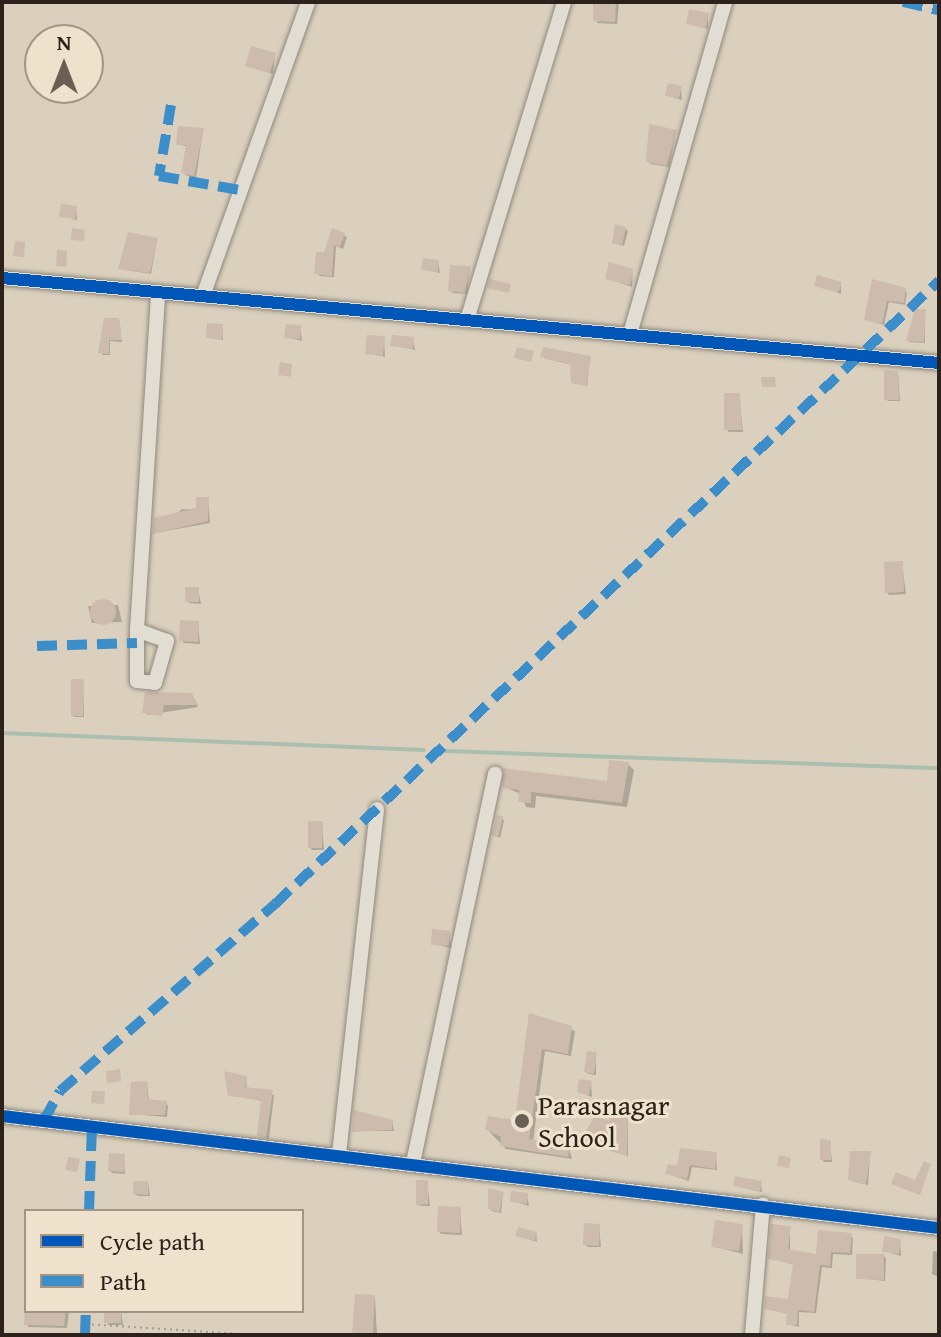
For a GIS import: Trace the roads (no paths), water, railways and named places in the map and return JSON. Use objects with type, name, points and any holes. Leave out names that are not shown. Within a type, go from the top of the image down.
[{"type":"street","points":[[203,296],[308,2]]},
{"type":"street","points":[[467,320],[564,2]]},
{"type":"street","points":[[630,334],[725,2]]},
{"type":"street","points":[[2,278],[939,363]]},
{"type":"street","points":[[137,630],[158,292]]},
{"type":"street","points":[[413,1163],[495,774]]},
{"type":"street","points":[[339,1154],[377,809]]},
{"type":"street","points":[[2,1116],[763,1204],[939,1228]]},
{"type":"street","points":[[752,1335],[763,1204]]},
{"type":"waterway","points":[[2,733],[424,750]]},
{"type":"waterway","points":[[445,751],[939,768]]},
{"type":"place","name":"Parasnagar School","points":[[522,1121]]}]
